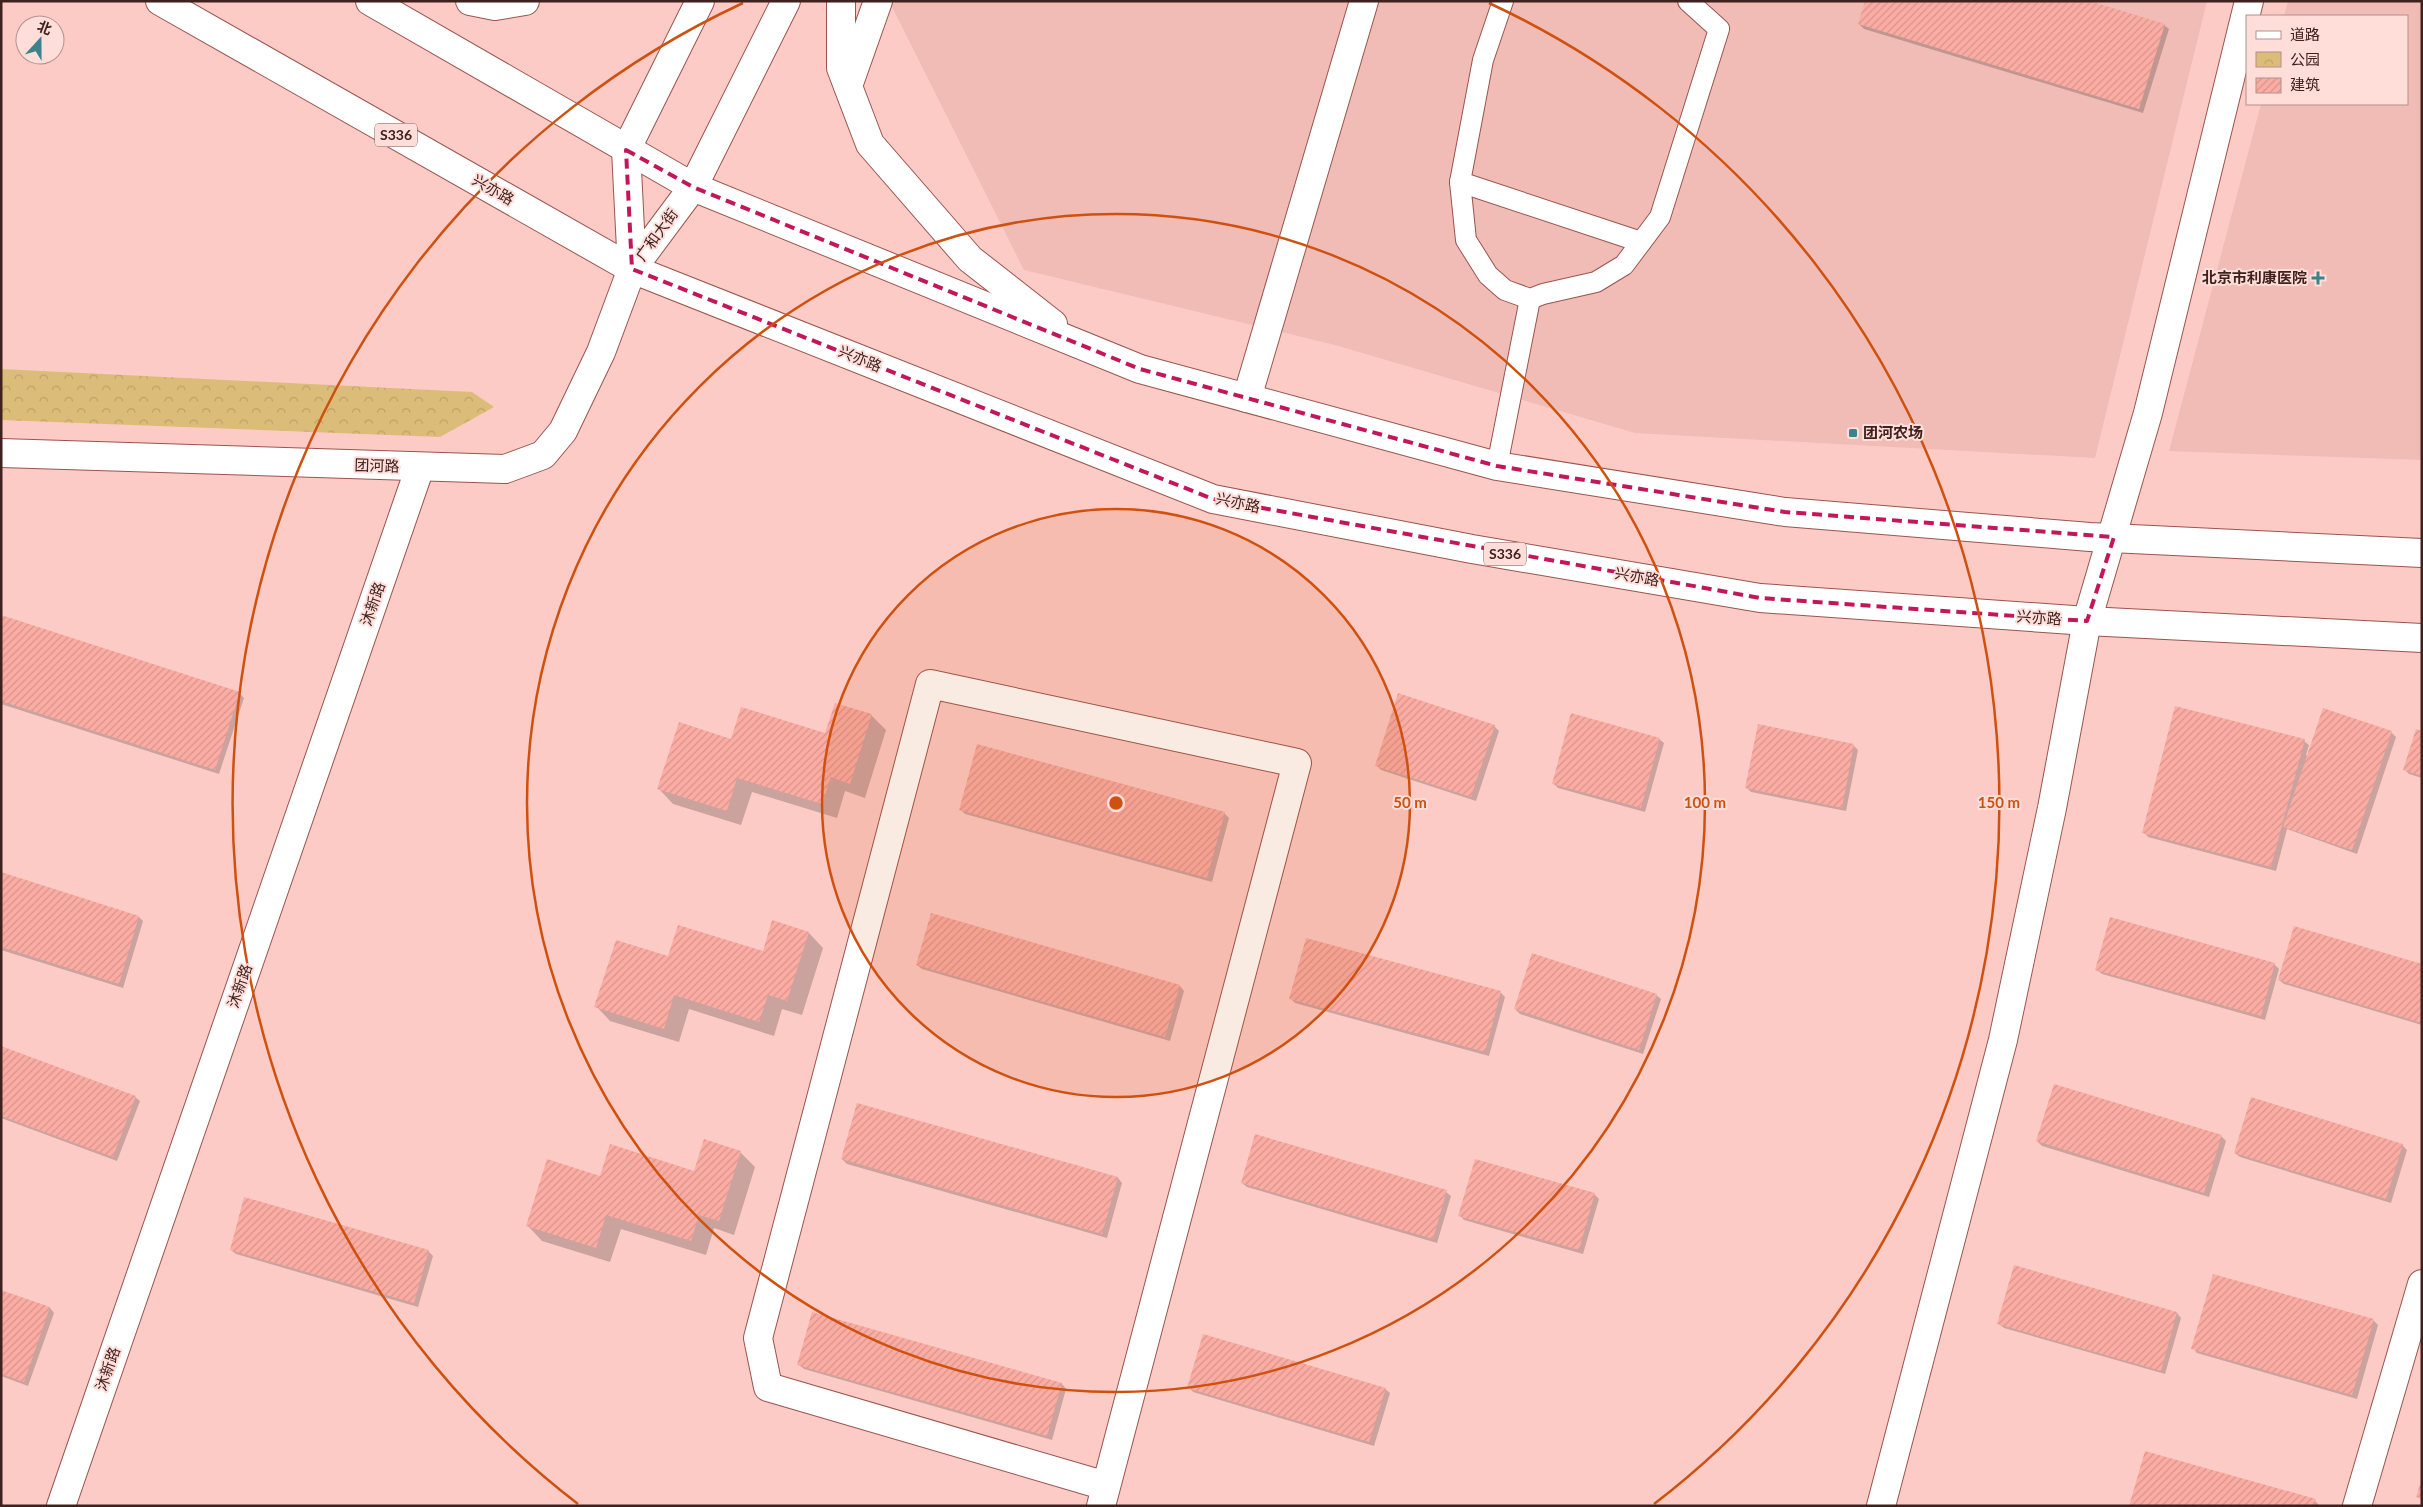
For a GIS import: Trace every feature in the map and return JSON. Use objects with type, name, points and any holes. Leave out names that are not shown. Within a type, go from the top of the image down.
[{"type":"street","name":"兴亦路","points":[[160,1],[632,269],[1213,499],[1472,549],[1760,598],[2087,621],[2422,638]]},
{"type":"street","points":[[370,1],[693,187],[1140,369],[1497,466],[1785,512],[2114,537],[2422,553]]},
{"type":"street","points":[[470,1],[495,6],[526,1]]},
{"type":"street","name":"广和大街","points":[[632,269],[626,150],[700,1]]},
{"type":"street","name":"广和大街","points":[[632,269],[693,187],[786,1]]},
{"type":"street","points":[[841,1],[841,68],[870,144],[970,259],[1080,344]]},
{"type":"street","points":[[848,86],[878,1]]},
{"type":"street","points":[[1247,398],[1364,1]]},
{"type":"street","points":[[1881,1506],[2003,1040],[2052,808],[2087,621],[2114,537],[2148,412],[2249,1]]},
{"type":"street","name":"团河路","points":[[1,454],[505,470],[543,455],[563,431],[601,352],[632,269]]},
{"type":"street","name":"沐新路","points":[[61,1506],[420,467]]},
{"type":"street","points":[[930,684],[1297,763],[1103,1496],[768,1387],[758,1338],[930,684]]},
{"type":"street","points":[[2357,1506],[2422,1284]]},
{"type":"lane","points":[[1503,1],[1483,60],[1460,182],[1466,240],[1488,275],[1506,290],[1530,299],[1543,294],[1596,282],[1624,265],[1660,217],[1719,29],[1688,1]]},
{"type":"lane","points":[[1460,182],[1641,242]]},
{"type":"lane","points":[[1497,466],[1530,299]]},
{"type":"highlighted area","points":[[626,150],[693,187],[1140,369],[1497,466],[1785,512],[2114,537],[2087,621],[1760,598],[1213,499],[632,269]]},
{"type":"shaded area","points":[[889,1],[2207,1],[2095,458],[1635,433],[1335,345],[1024,270]]},
{"type":"shaded area","name":"北京市利康医院","points":[[2288,1],[2422,1],[2422,460],[2169,451],[2261,105],[2408,105],[2408,15],[2284,15]]},
{"type":"green space","points":[[1,369],[472,392],[494,407],[440,437],[1,420]]},
{"type":"building","points":[[1865,1],[2090,1],[2165,24],[2139,109],[1858,24]]},
{"type":"building","points":[[1,615],[240,692],[215,770],[1,701]]},
{"type":"building","points":[[1398,693],[1495,725],[1471,797],[1375,766]]},
{"type":"building","points":[[835,703],[872,714],[850,784],[831,777],[822,804],[737,778],[727,811],[657,789],[679,722],[731,739],[741,707],[825,733]]},
{"type":"building","points":[[2175,706],[2305,739],[2271,867],[2142,833]]},
{"type":"building","points":[[2323,708],[2392,731],[2352,850],[2283,827]]},
{"type":"building","points":[[1571,713],[1660,738],[1641,808],[1552,784]]},
{"type":"building","points":[[1758,724],[1854,744],[1842,808],[1745,788]]},
{"type":"building","points":[[2416,729],[2422,731],[2422,776],[2403,770]]},
{"type":"building","points":[[977,744],[1225,812],[1207,878],[959,810]]},
{"type":"building","points":[[1,872],[139,916],[119,984],[1,947]]},
{"type":"building","points":[[931,913],[1180,985],[1165,1037],[916,965]]},
{"type":"building","points":[[2110,917],[2275,963],[2261,1016],[2095,970]]},
{"type":"building","points":[[772,920],[809,932],[787,1001],[768,995],[759,1022],[674,995],[664,1029],[594,1007],[616,940],[668,956],[678,925],[763,951]]},
{"type":"building","points":[[2294,926],[2422,964],[2422,1023],[2278,980]]},
{"type":"building","points":[[1306,938],[1501,991],[1485,1052],[1289,999]]},
{"type":"building","points":[[1532,953],[1657,994],[1639,1050],[1514,1009]]},
{"type":"building","points":[[1,1046],[136,1096],[113,1157],[1,1116]]},
{"type":"building","points":[[2054,1084],[2222,1135],[2204,1193],[2036,1141]]},
{"type":"building","points":[[2251,1097],[2403,1144],[2386,1199],[2234,1153]]},
{"type":"building","points":[[857,1103],[1118,1177],[1102,1234],[841,1159]]},
{"type":"building","points":[[1255,1134],[1447,1190],[1433,1239],[1241,1183]]},
{"type":"building","points":[[704,1139],[741,1151],[719,1221],[699,1215],[691,1241],[606,1215],[596,1248],[526,1226],[547,1159],[600,1176],[610,1144],[694,1171]]},
{"type":"building","points":[[1475,1159],[1595,1193],[1579,1250],[1458,1216]]},
{"type":"building","points":[[244,1197],[429,1250],[414,1303],[230,1250]]},
{"type":"building","points":[[2014,1265],[2177,1312],[2161,1371],[1997,1324]]},
{"type":"building","points":[[2213,1274],[2374,1319],[2352,1395],[2191,1349]]},
{"type":"building","points":[[1,1290],[50,1307],[24,1382],[1,1374]]},
{"type":"building","points":[[812,1312],[1062,1383],[1047,1436],[797,1365]]},
{"type":"building","points":[[1203,1334],[1386,1388],[1369,1442],[1187,1388]]},
{"type":"building","points":[[2145,1451],[2316,1499],[2314,1506],[2129,1506]]},
{"type":"building","points":[[2422,1482],[2422,1499],[2416,1497]]},
{"type":"place","name":"北京市利康医院","points":[[2318,278]]},
{"type":"place","name":"团河农场","points":[[1853,433]]}]
